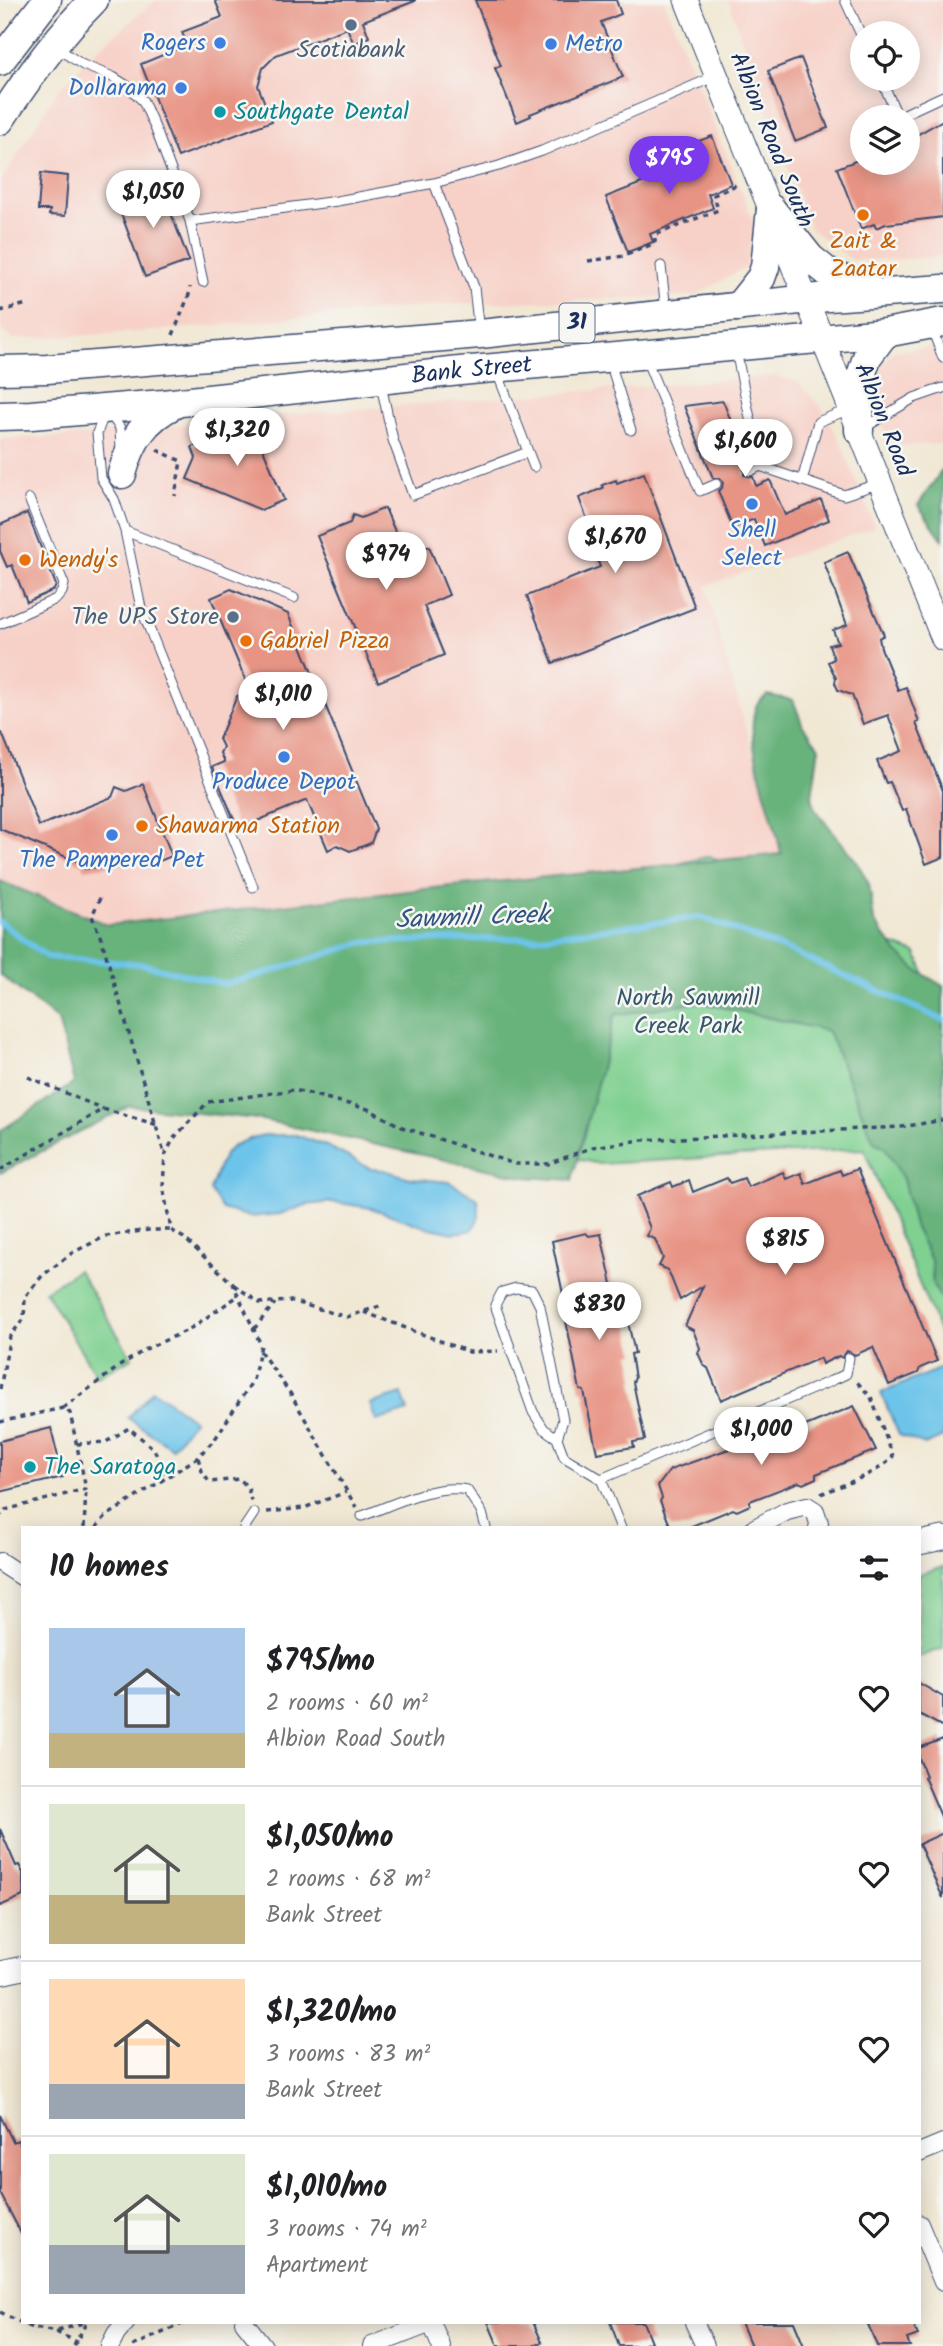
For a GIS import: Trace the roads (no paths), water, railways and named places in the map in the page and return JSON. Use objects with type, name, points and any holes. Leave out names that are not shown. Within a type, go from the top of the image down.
[{"type":"main road","points":[[0,61],[47,0]]},
{"type":"main road","points":[[0,120],[24,82],[94,0]]},
{"type":"main road","points":[[771,209],[810,258],[830,274],[879,293]]},
{"type":"main road","points":[[738,307],[761,278],[765,267],[771,209]]},
{"type":"main road","name":"Bank Street","points":[[0,370],[47,369],[480,334],[805,299],[943,289]]},
{"type":"main road","name":"Bank Street","points":[[0,416],[181,401],[489,368],[885,333],[937,323]]},
{"type":"main road","points":[[854,419],[860,379],[867,357],[885,333]]},
{"type":"main road","points":[[480,334],[489,368]]},
{"type":"main road","points":[[0,353],[47,369]]},
{"type":"main road","points":[[105,363],[106,408]]},
{"type":"main road","points":[[118,486],[137,436],[152,417],[181,401]]},
{"type":"street","name":"Albion Road South","points":[[686,0],[805,299]]},
{"type":"street","name":"Albion Road","points":[[805,299],[943,639]]},
{"type":"street","points":[[760,1526],[787,1511],[807,1506],[815,1511],[818,1526]]},
{"type":"street","points":[[921,1543],[943,1538]]},
{"type":"street","points":[[0,1562],[21,1576]]},
{"type":"street","points":[[0,1973],[21,1968]]},
{"type":"street","points":[[921,2152],[943,2143]]},
{"type":"street","points":[[921,2229],[943,2282]]},
{"type":"street","points":[[110,2346],[124,2324]]},
{"type":"street","points":[[246,2324],[263,2346]]},
{"type":"street","points":[[372,2346],[428,2324]]},
{"type":"street","points":[[431,2324],[441,2346]]},
{"type":"street","points":[[695,2324],[705,2346]]},
{"type":"lane","points":[[845,0],[855,21]]},
{"type":"lane","points":[[53,46],[83,65],[110,75],[129,87],[143,101],[190,221],[204,282]]},
{"type":"lane","points":[[190,221],[337,201],[434,184],[541,151],[718,76]]},
{"type":"lane","points":[[886,91],[898,117],[943,96]]},
{"type":"lane","points":[[434,184],[474,287],[480,334]]},
{"type":"lane","points":[[661,266],[666,313]]},
{"type":"lane","points":[[937,323],[943,358]]},
{"type":"lane","points":[[735,346],[755,468],[844,495],[880,483]]},
{"type":"lane","points":[[643,354],[700,491],[716,484]]},
{"type":"lane","points":[[608,357],[631,430]]},
{"type":"lane","points":[[489,368],[534,467]]},
{"type":"lane","points":[[380,380],[393,440],[413,495],[528,452]]},
{"type":"lane","points":[[802,481],[818,422],[854,419],[943,388]]},
{"type":"lane","points":[[106,408],[97,433],[101,478],[118,486]]},
{"type":"lane","points":[[106,408],[120,428],[118,486],[141,608],[253,887]]},
{"type":"lane","points":[[0,624],[56,599],[64,584],[29,499]]},
{"type":"lane","points":[[125,531],[294,598]]},
{"type":"lane","points":[[557,1438],[563,1420],[540,1306],[532,1290],[516,1288],[502,1293],[495,1306],[533,1412],[544,1429],[557,1438],[564,1457],[601,1479],[620,1526]]},
{"type":"lane","points":[[601,1479],[846,1374],[849,1357]]},
{"type":"lane","points":[[362,1517],[438,1489],[455,1487],[467,1490],[482,1513],[485,1526]]},
{"type":"lane","points":[[245,1526],[254,1513]]},
{"type":"water","points":[[264,1135],[296,1135],[329,1147],[371,1169],[410,1178],[449,1182],[478,1199],[479,1217],[472,1230],[454,1233],[425,1227],[371,1208],[333,1202],[306,1205],[280,1214],[250,1217],[222,1209],[210,1190],[223,1159],[232,1147],[240,1142]]},
{"type":"water","points":[[941,1368],[943,1437],[925,1445],[899,1435],[881,1393]]},
{"type":"water","points":[[153,1390],[194,1420],[172,1448],[128,1418]]},
{"type":"water","points":[[402,1394],[408,1411],[376,1421],[370,1404]]},
{"type":"waterway","name":"Sawmill Creek","points":[[0,922],[47,957],[142,964],[224,984],[364,942],[532,938],[701,917],[790,951],[943,1020]]},
{"type":"place","name":"Scotiabank","points":[[351,25]]},
{"type":"place","name":"Rogers","points":[[220,43]]},
{"type":"place","name":"Metro","points":[[551,44]]},
{"type":"place","name":"Dollarama","points":[[181,88]]},
{"type":"place","name":"Southgate Dental","points":[[220,112]]},
{"type":"place","name":"Zait & Zaatar","points":[[863,215]]},
{"type":"place","name":"Shell Select","points":[[752,504]]},
{"type":"place","name":"Wendy's","points":[[25,560]]},
{"type":"place","name":"The UPS Store","points":[[233,617]]},
{"type":"place","name":"Gabriel Pizza","points":[[246,641]]},
{"type":"place","name":"Produce Depot","points":[[284,757]]},
{"type":"place","name":"Shawarma Station","points":[[142,826]]},
{"type":"place","name":"The Pampered Pet","points":[[112,835]]},
{"type":"place","name":"The Saratoga","points":[[30,1467]]},
{"type":"park label","name":"North Sawmill Creek Park","points":[[688,1012]]}]
